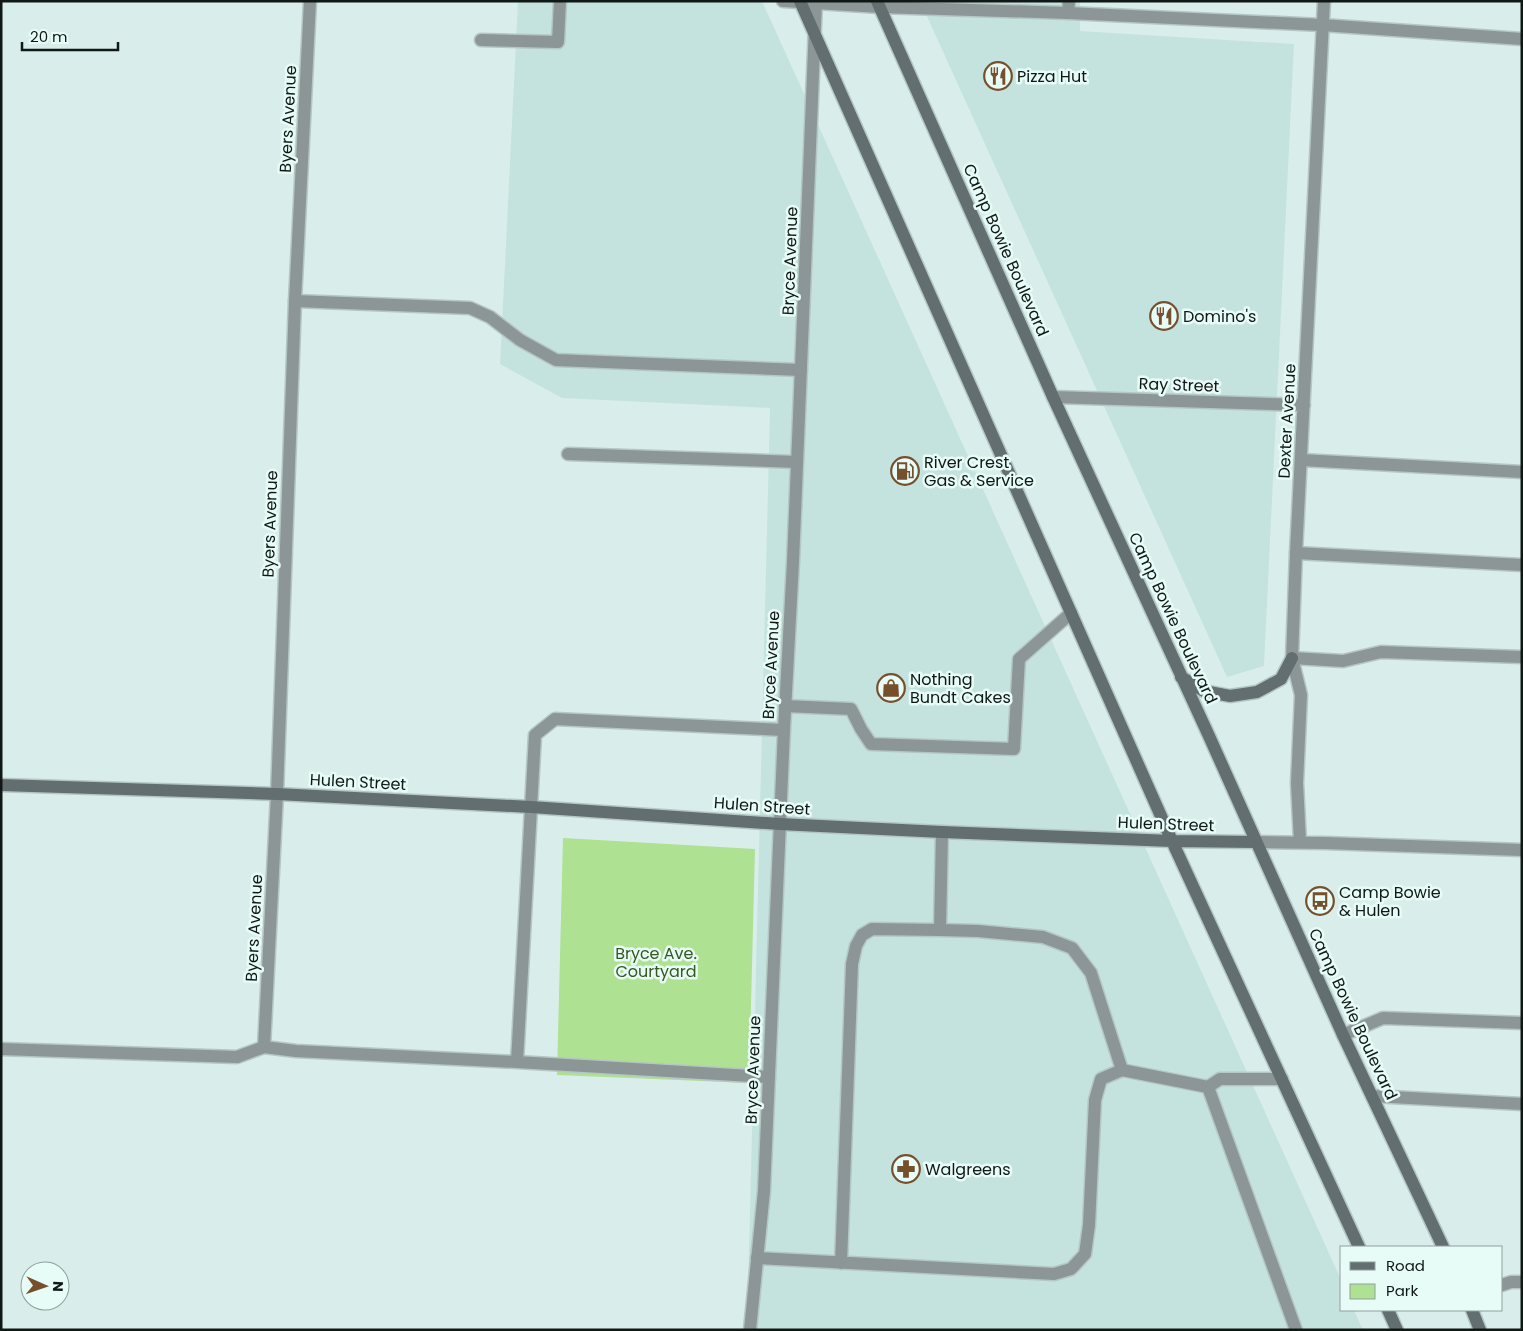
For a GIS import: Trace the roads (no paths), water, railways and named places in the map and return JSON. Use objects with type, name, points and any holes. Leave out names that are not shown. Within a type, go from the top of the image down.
[{"type":"main road","points":[[801,2],[1172,841],[1359,1246]]},
{"type":"main road","name":"Camp Bowie Boulevard","points":[[878,4],[1053,397],[1343,1035],[1443,1246]]},
{"type":"main road","points":[[1181,676],[1204,691],[1230,696],[1257,692],[1281,679],[1292,658]]},
{"type":"main road","name":"Hulen Street","points":[[1,785],[277,794],[531,807],[780,824],[942,832],[1172,841],[1256,842]]},
{"type":"main road","points":[[1388,1311],[1397,1330]]},
{"type":"main road","points":[[1472,1311],[1480,1330]]},
{"type":"street","name":"Byers Avenue","points":[[264,1047],[277,794],[295,301],[310,1]]},
{"type":"street","points":[[481,40],[558,42],[560,1]]},
{"type":"street","points":[[783,1],[1068,7],[1522,38]]},
{"type":"street","name":"Dexter Avenue","points":[[1300,842],[1298,783],[1301,695],[1292,658],[1324,1]]},
{"type":"street","name":"Bryce Avenue","points":[[750,1330],[764,1191],[816,2]]},
{"type":"street","points":[[295,301],[470,308],[490,317],[520,340],[556,360],[801,370]]},
{"type":"street","name":"Ray Street","points":[[1053,397],[1304,405]]},
{"type":"street","points":[[568,454],[797,462]]},
{"type":"street","points":[[1301,460],[1522,472]]},
{"type":"street","points":[[1296,554],[1522,565]]},
{"type":"street","points":[[785,706],[851,709],[871,744],[1014,749],[1019,659],[1071,612]]},
{"type":"street","points":[[1292,658],[1343,661],[1381,652],[1522,656]]},
{"type":"street","points":[[517,1062],[535,735],[556,719],[784,730]]},
{"type":"street","points":[[940,930],[942,832]]},
{"type":"street","name":"Hulen Street","points":[[1256,842],[1522,850]]},
{"type":"street","points":[[841,1263],[852,964],[856,946],[862,935],[872,929],[978,931],[1044,938],[1072,948],[1090,973],[1122,1070]]},
{"type":"street","points":[[1343,1035],[1383,1018],[1522,1023]]},
{"type":"street","points":[[1,1049],[237,1058],[264,1047],[296,1052],[517,1062],[769,1077]]},
{"type":"street","points":[[757,1258],[1054,1274],[1071,1269],[1085,1254],[1089,1225],[1095,1100],[1101,1079],[1122,1070],[1208,1087],[1220,1079],[1282,1079]]},
{"type":"street","points":[[1208,1087],[1296,1330]]},
{"type":"street","points":[[1372,1096],[1522,1104]]},
{"type":"street","points":[[1503,1285],[1511,1282],[1522,1282]]},
{"type":"place","name":"Pizza Hut","points":[[998,76]]},
{"type":"place","name":"Domino's","points":[[1164,316]]},
{"type":"place","name":"River Crest Gas & Service","points":[[905,471]]},
{"type":"place","name":"Nothing Bundt Cakes","points":[[891,688]]},
{"type":"place","name":"Camp Bowie & Hulen","points":[[1320,901]]},
{"type":"place","name":"Walgreens","points":[[906,1169]]},
{"type":"park label","name":"Bryce Ave. Courtyard","points":[[656,962]]}]
